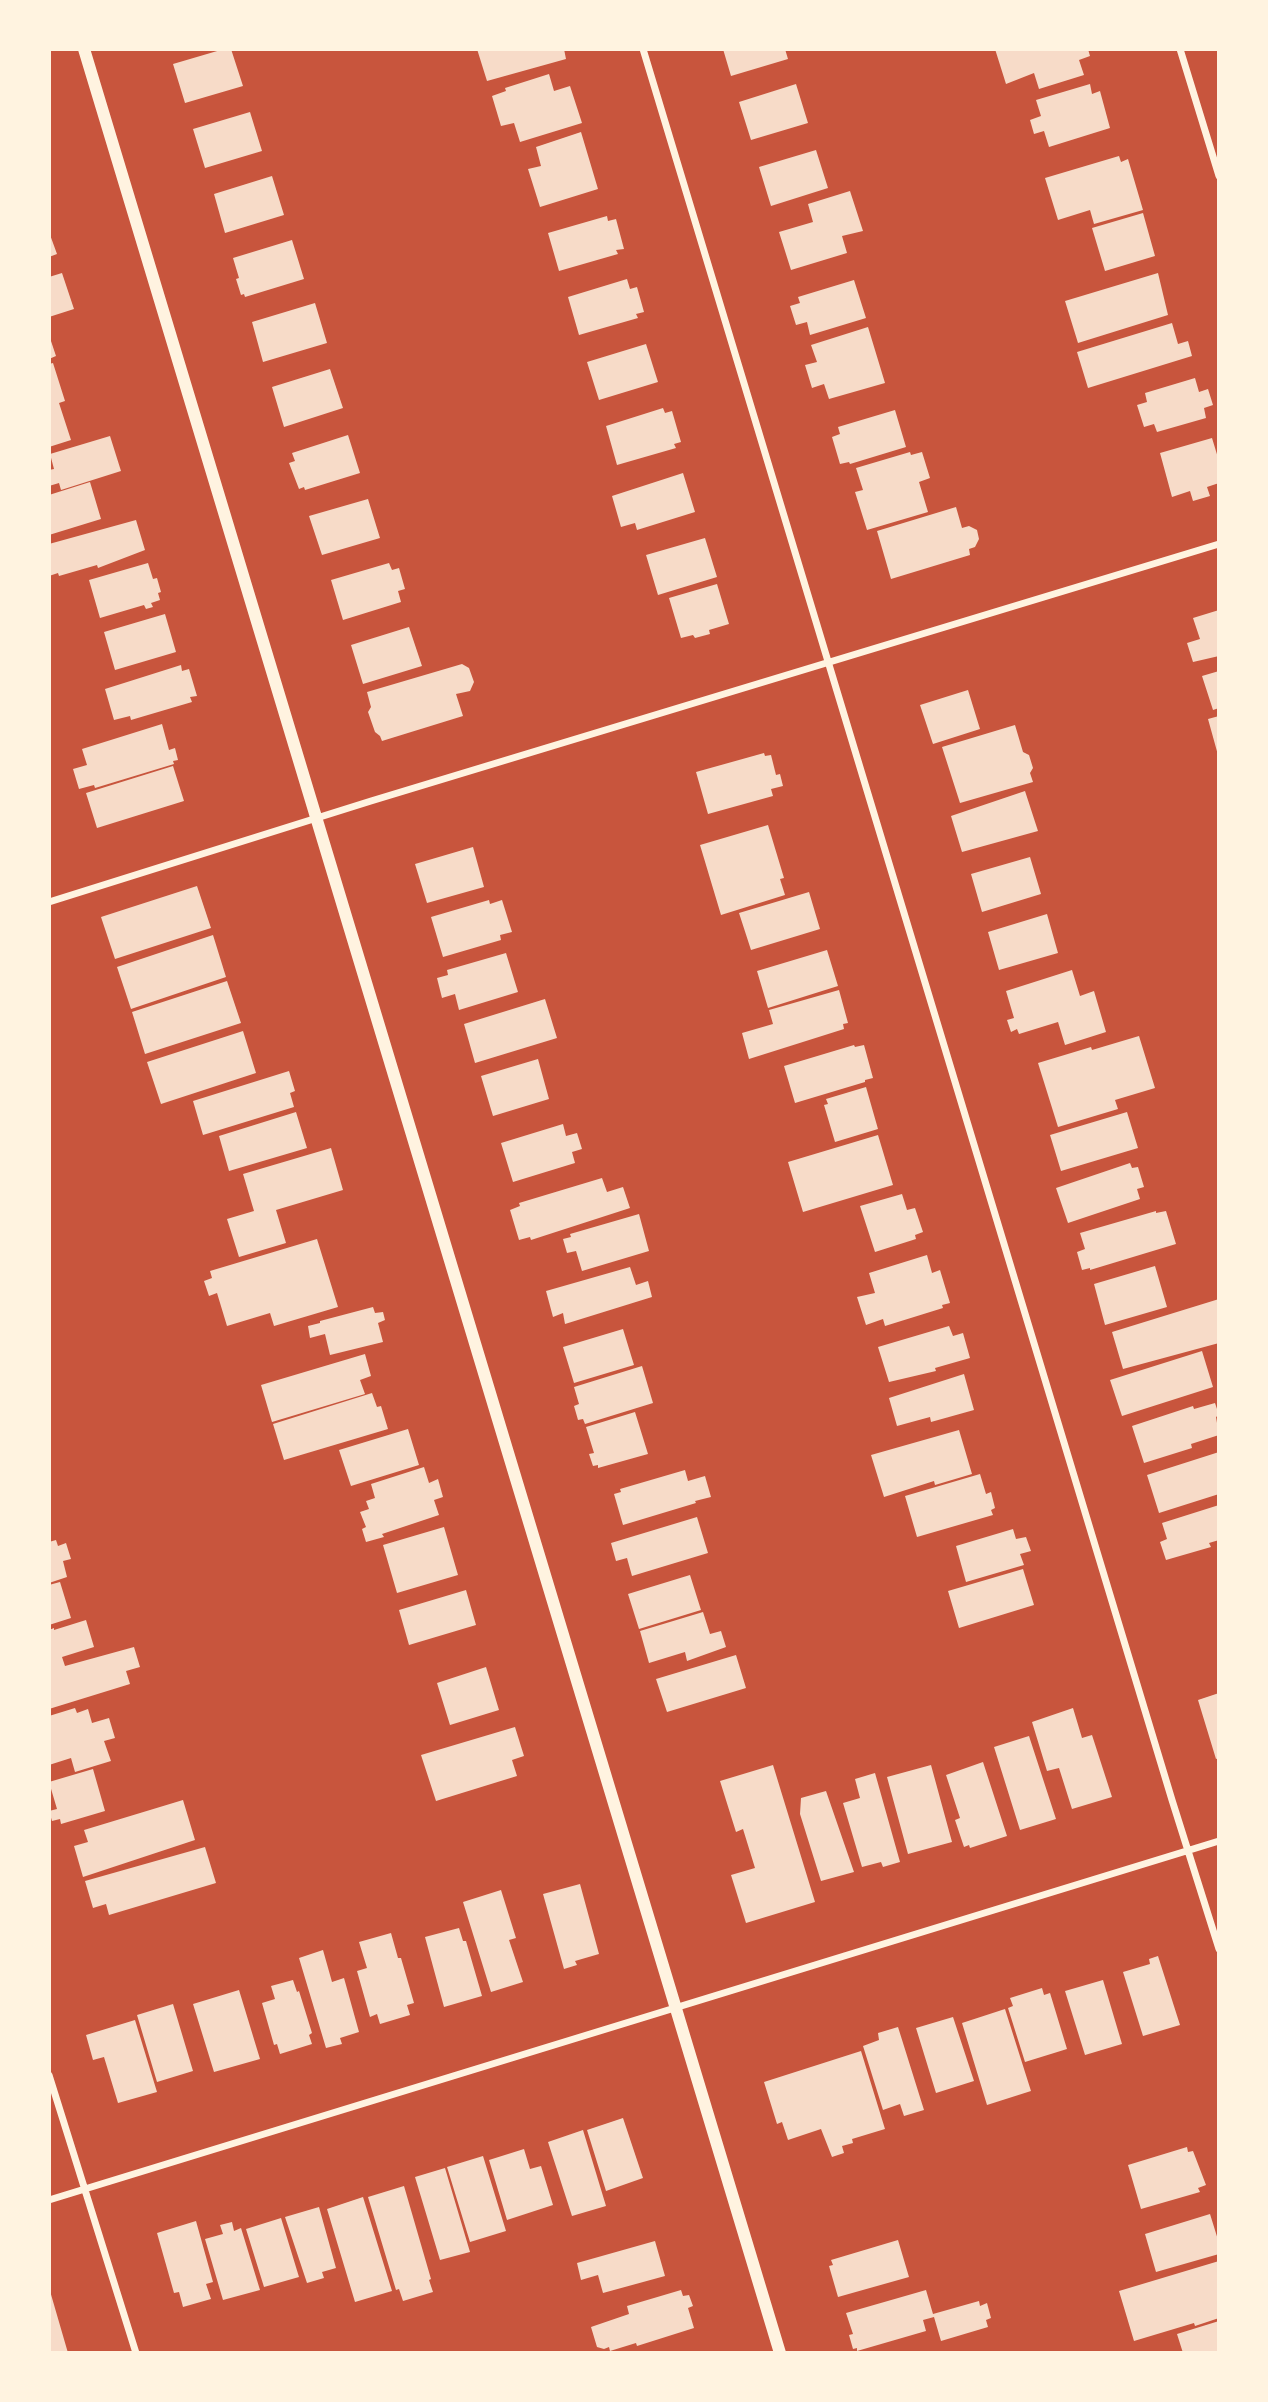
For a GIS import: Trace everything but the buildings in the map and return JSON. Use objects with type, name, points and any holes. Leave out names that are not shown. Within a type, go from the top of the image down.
[{"type":"street","points":[[84,49],[780,2353]]},
{"type":"street","points":[[643,49],[1219,1949]]},
{"type":"street","points":[[1181,49],[1219,176]]},
{"type":"street","points":[[49,902],[315,818],[1219,544]]},
{"type":"street","points":[[49,2200],[1219,1841]]},
{"type":"street","points":[[49,2075],[136,2353]]}]
